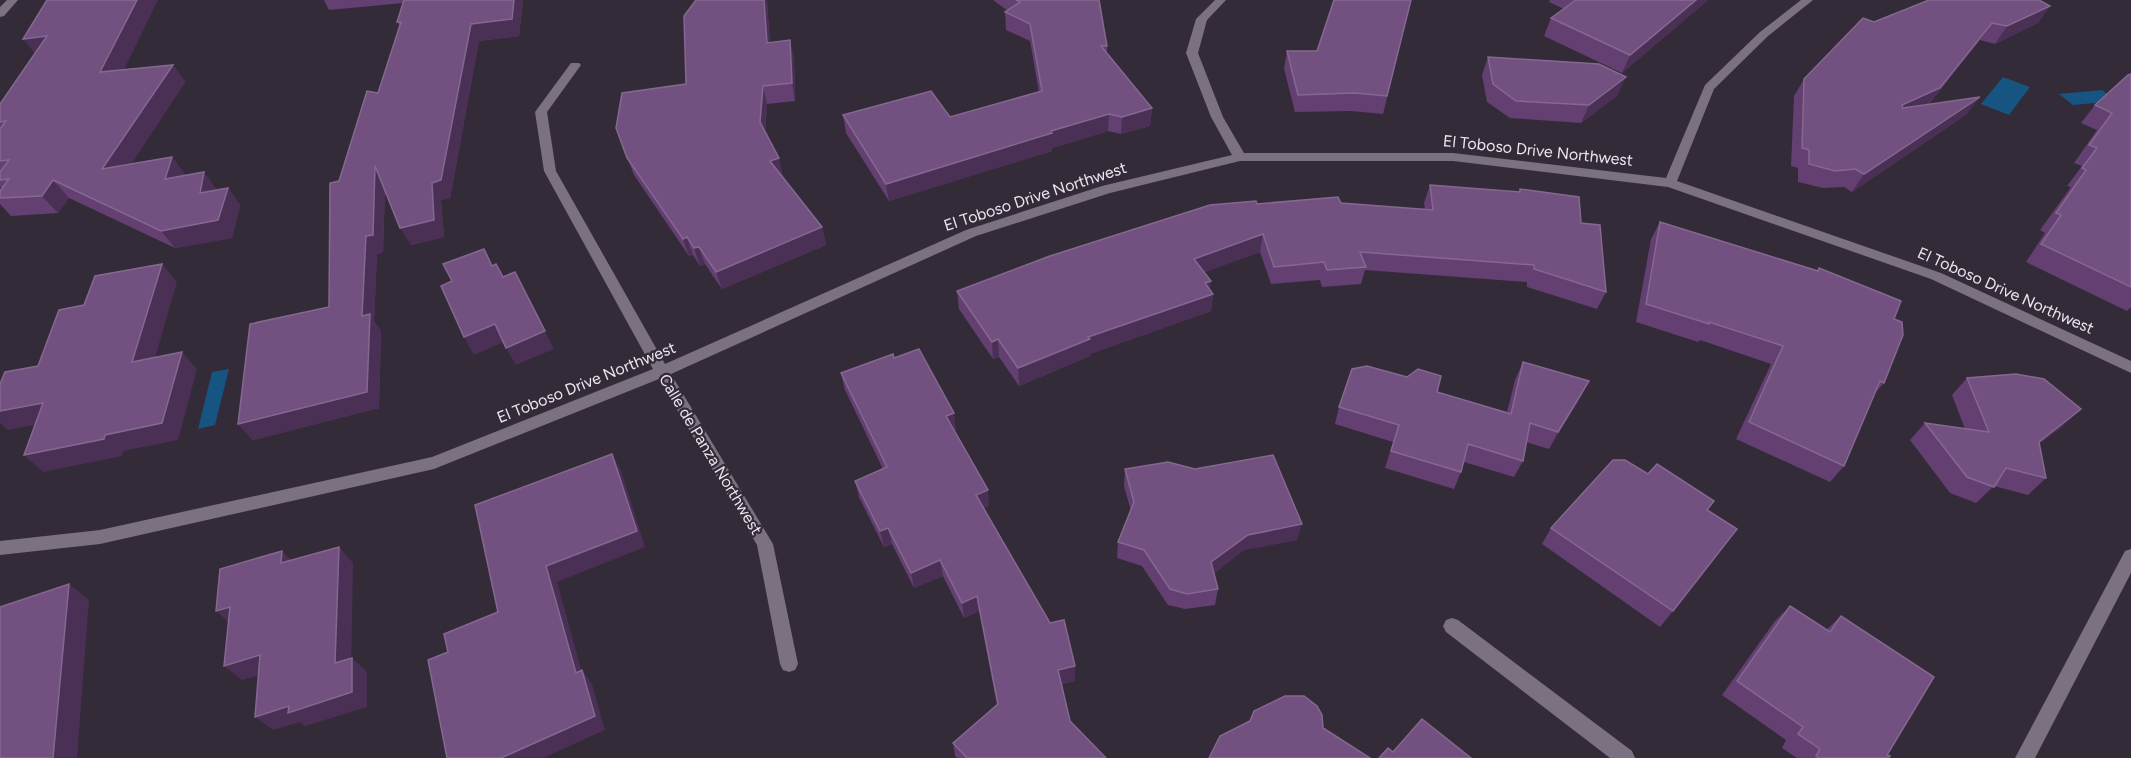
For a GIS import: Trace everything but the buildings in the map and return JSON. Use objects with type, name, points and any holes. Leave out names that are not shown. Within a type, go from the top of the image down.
[{"type":"street","points":[[0,15],[13,0]]},
{"type":"street","points":[[1221,0],[1202,18],[1192,53],[1217,117],[1240,157]]},
{"type":"street","points":[[1670,183],[1709,88],[1764,34],[1808,0]]},
{"type":"street","name":"Calle de Panza Northwest","points":[[575,65],[541,112],[550,171],[662,372],[765,544],[789,664]]},
{"type":"street","name":"El Toboso Drive Northwest","points":[[0,548],[100,537],[434,463],[662,372],[971,233],[1107,189],[1240,157],[1453,156],[1670,183],[1936,276],[2131,367]]},
{"type":"street","points":[[2025,758],[2131,556]]},
{"type":"street","points":[[1452,626],[1625,758]]},
{"type":"water","points":[[2003,77],[2030,87],[2009,115],[1981,104]]},
{"type":"water","points":[[2102,90],[2116,101],[2073,105],[2059,94]]},
{"type":"water","points":[[229,369],[215,425],[198,429],[212,372]]}]
